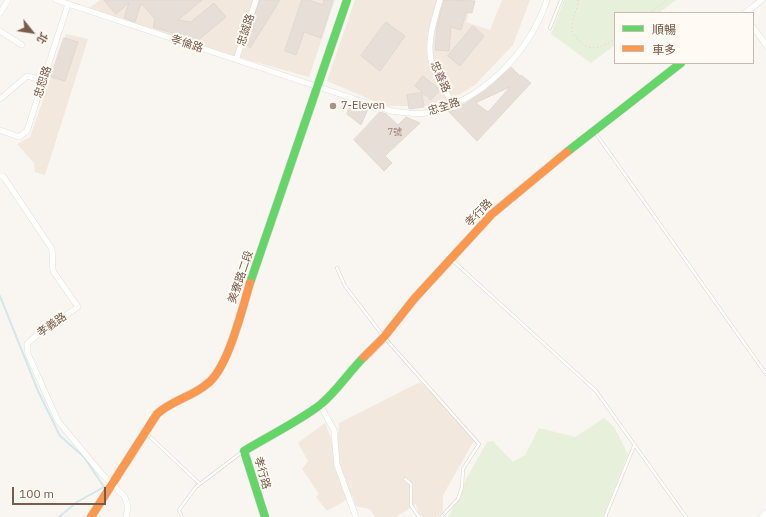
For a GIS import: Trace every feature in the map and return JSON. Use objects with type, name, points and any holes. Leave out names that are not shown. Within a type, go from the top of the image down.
[{"type":"street","points":[[0,13],[8,0]]},
{"type":"street","name":"孝倫路","points":[[56,0],[318,88]]},
{"type":"street","name":"忠誠路","points":[[236,60],[256,0]]},
{"type":"street","name":"美寮路二段","points":[[91,517],[144,432],[165,405],[205,387],[214,379],[221,368],[347,0]]},
{"type":"street","name":"忠善路","points":[[440,0],[432,30],[430,48],[433,65],[453,106]]},
{"type":"street","name":"忠全路","points":[[318,88],[391,111],[423,114],[453,106],[468,98],[492,79],[512,59],[531,34],[547,0]]},
{"type":"street","points":[[747,12],[762,0]]},
{"type":"street","name":"忠恕路","points":[[0,130],[19,137],[27,131],[68,4]]},
{"type":"street","points":[[754,27],[766,45]]},
{"type":"street","points":[[0,31],[22,45]]},
{"type":"street","name":"孝行路","points":[[264,517],[244,451],[320,405],[343,383],[353,368],[384,337],[414,299],[492,214],[593,130],[680,64]]},
{"type":"street","points":[[0,99],[27,76],[43,80]]},
{"type":"street","name":"孝義路","points":[[0,176],[3,176],[52,249],[53,271],[78,307],[38,333],[27,344],[28,354],[58,421],[124,497],[128,508],[126,517]]},
{"type":"street","points":[[320,405],[334,430],[337,465],[356,517]]},
{"type":"street","points":[[762,517],[766,513]]},
{"type":"lane","points":[[550,28],[561,0]]},
{"type":"lane","points":[[593,130],[766,374]]},
{"type":"lane","points":[[451,259],[596,390],[634,446],[686,517]]},
{"type":"lane","points":[[337,268],[345,286],[384,337],[479,444],[463,469],[462,487],[458,499],[441,517]]},
{"type":"lane","points":[[144,432],[200,484]]},
{"type":"lane","points":[[605,517],[634,446]]},
{"type":"lane","points":[[182,517],[179,510],[200,484],[244,451]]},
{"type":"lane","points":[[405,478],[411,484],[411,505],[418,517]]},
{"type":"path","points":[[578,0],[572,20],[572,31],[576,38],[584,46],[591,48],[600,48],[614,39]]},
{"type":"path","points":[[650,12],[667,0]]},
{"type":"shaded area","points":[[100,0],[335,0],[309,77],[237,57],[88,9]]},
{"type":"shaded area","points":[[355,0],[473,0],[466,22],[490,30],[502,0],[530,0],[513,45],[475,85],[442,105],[386,106],[327,81]]},
{"type":"shaded area","points":[[66,34],[88,39],[45,175],[35,172],[34,163],[17,144],[30,137]]},
{"type":"shaded area","points":[[420,382],[445,406],[475,439],[443,495],[443,512],[437,517],[423,517],[419,514],[416,504],[396,517],[375,517],[370,509],[355,506],[353,496],[327,511],[316,497],[319,494],[302,469],[308,461],[298,443],[325,423],[332,440],[338,438],[339,423]]},
{"type":"green space","points":[[564,0],[676,0],[660,12],[614,12],[614,46],[591,63],[551,34]]},
{"type":"green space","points":[[604,418],[614,427],[628,454],[603,517],[447,517],[450,515],[459,492],[487,442],[493,441],[513,462],[525,455],[539,428],[575,437]]},
{"type":"building","points":[[104,0],[202,0],[178,20],[191,22],[214,3],[226,17],[197,41],[153,27],[155,19],[141,3],[135,22],[124,18],[129,3],[116,14]]},
{"type":"building","points":[[260,0],[280,0],[250,48],[246,43]]},
{"type":"building","points":[[302,0],[308,0],[323,5],[324,0],[333,0],[321,38],[304,32],[296,55],[285,51]]},
{"type":"building","points":[[444,0],[475,1],[472,13],[466,12],[461,30],[451,27],[449,51],[435,50],[437,28]]},
{"type":"building","points":[[386,22],[405,36],[380,71],[361,56]]},
{"type":"building","points":[[473,26],[484,36],[460,66],[448,56]]},
{"type":"building","points":[[64,38],[78,42],[65,81],[51,77]]},
{"type":"building","points":[[511,67],[520,76],[521,75],[531,83],[477,141],[448,111],[455,110],[486,90]],"holes":[[[510,87],[488,112],[476,103]]]},
{"type":"building","points":[[423,76],[440,90],[431,100],[415,86]]},
{"type":"building","points":[[422,93],[424,107],[409,109],[407,95]]},
{"type":"building","points":[[351,103],[368,109],[361,125],[347,114]]},
{"type":"building","points":[[380,112],[386,114],[398,125],[406,117],[420,123],[385,156],[392,163],[384,171],[354,140]]},
{"type":"waterway","points":[[0,296],[38,391],[60,436],[84,457],[104,487],[77,502],[59,517]]},
{"type":"traffic: fast","points":[[250,283],[347,0]]},
{"type":"traffic: fast","points":[[567,152],[680,64]]},
{"type":"traffic: fast","points":[[265,517],[244,451],[293,423],[320,405],[332,394],[364,357]]},
{"type":"traffic: slow","points":[[364,357],[384,337],[414,299],[492,214],[567,152]]},
{"type":"traffic: slow","points":[[91,517],[157,414],[169,405],[195,392],[207,384],[215,376],[228,352],[250,283]]},
{"type":"place","name":"7-Eleven","points":[[333,106]]}]
